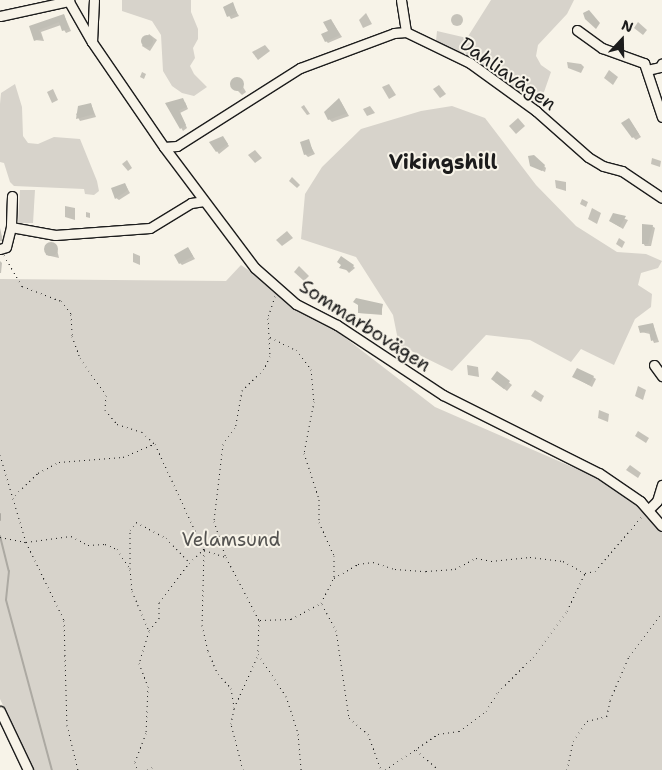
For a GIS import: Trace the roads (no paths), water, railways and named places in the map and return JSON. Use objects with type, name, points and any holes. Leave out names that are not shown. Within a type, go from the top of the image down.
[{"type":"street","points":[[0,16],[69,0]]},
{"type":"street","name":"Sommarbovägen","points":[[69,0],[92,42],[164,147],[239,250],[277,288],[296,304],[337,325],[443,395],[592,468],[630,492],[660,522]]},
{"type":"street","points":[[164,147],[177,146],[300,68],[394,33],[406,32],[401,0]]},
{"type":"street","points":[[75,13],[87,14],[94,4]]},
{"type":"street","points":[[92,42],[94,4]]},
{"type":"street","points":[[576,30],[602,48],[644,63],[662,117]]},
{"type":"street","name":"Dahliavägen","points":[[406,32],[470,63],[536,111],[588,157],[603,166],[622,171],[662,198]]},
{"type":"street","points":[[647,70],[660,67],[662,63]]},
{"type":"street","points":[[1,249],[6,247],[10,227],[12,196]]},
{"type":"street","points":[[10,227],[55,235],[150,228],[191,204],[204,201]]},
{"type":"street","points":[[654,365],[662,376]]},
{"type":"street","points":[[649,509],[657,501],[662,485]]},
{"type":"street","points":[[0,711],[28,770]]},
{"type":"waterway","points":[[0,514],[0,520]]},
{"type":"waterway","points":[[0,536],[9,571],[6,600],[52,770]]},
{"type":"district","name":"Vikingshill","points":[[443,162]]},
{"type":"park label","name":"Velamsund","points":[[231,540]]}]
